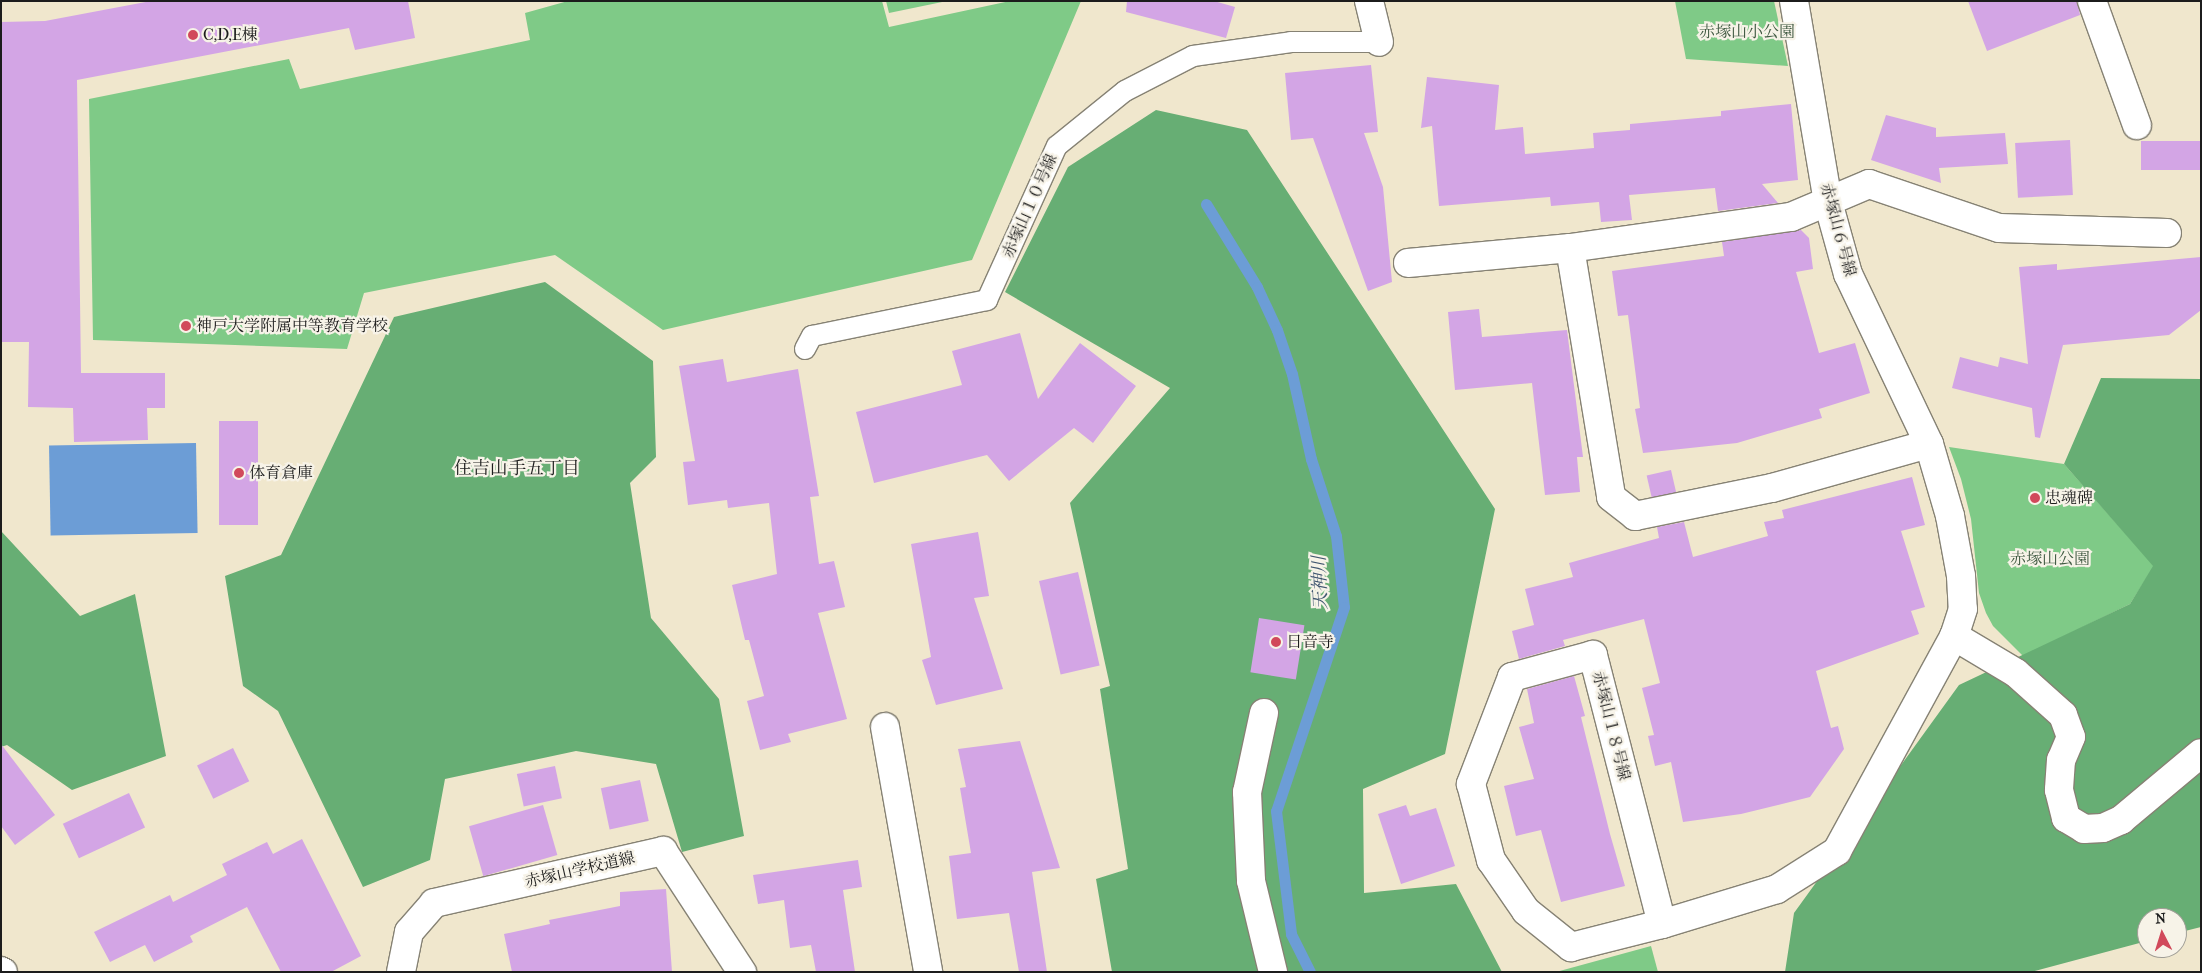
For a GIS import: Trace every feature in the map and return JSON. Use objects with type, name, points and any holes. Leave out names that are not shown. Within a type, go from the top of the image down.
[{"type":"street","points":[[1369,1],[1379,42]]},
{"type":"street","name":"赤塚山６号線","points":[[1794,1],[1828,202],[1848,274],[1929,444],[1950,516],[1961,576],[1963,609],[1954,636]]},
{"type":"street","points":[[2092,1],[2137,125]]},
{"type":"street","points":[[1408,263],[1570,248],[1791,217],[1869,184],[1999,228],[2167,233]]},
{"type":"street","points":[[1570,248],[1611,497],[1635,516],[1772,488],[1929,444]]},
{"type":"street","points":[[1954,636],[2016,673],[2063,714],[2071,737],[2061,760],[2058,790],[2066,818],[2084,829],[2103,828],[2121,820],[2201,753]]},
{"type":"street","name":"赤塚山１８号線","points":[[1662,924],[1593,655],[1512,677],[1471,784],[1491,860],[1526,911],[1571,947],[1662,924],[1777,889],[1837,851],[1954,636]]},
{"type":"street","points":[[1264,713],[1247,792],[1251,881],[1273,972]]},
{"type":"street","points":[[885,727],[928,972]]},
{"type":"street","name":"赤塚山学校道線","points":[[400,972],[409,932],[434,903],[663,851],[742,972]]},
{"type":"lane","name":"赤塚山１０号線","points":[[805,348],[812,336],[987,300],[1057,146],[1125,91],[1193,56],[1291,42],[1379,42]]},
{"type":"green space","name":"神戸大学附属中等教育学校","points":[[568,1],[882,1],[889,27],[1010,1],[1081,1],[972,260],[663,330],[555,255],[364,293],[347,349],[93,340],[89,99],[289,59],[300,89],[530,40],[525,13]]},
{"type":"green space","points":[[886,1],[947,1],[889,13]]},
{"type":"green space","name":"赤塚山小公園","points":[[1675,1],[1774,1],[1788,66],[1686,59]]},
{"type":"green space","points":[[1156,110],[1247,130],[1495,509],[1445,754],[1363,789],[1364,893],[1456,884],[1502,972],[1112,972],[1096,879],[1128,869],[1100,689],[1110,686],[1070,503],[1170,388],[1005,292],[1068,167]]},
{"type":"green space","points":[[545,282],[653,361],[656,457],[630,483],[651,618],[719,699],[744,836],[682,852],[656,764],[576,751],[445,779],[430,860],[363,887],[278,711],[243,686],[225,576],[281,555],[394,317]]},
{"type":"green space","points":[[2101,378],[2201,379],[2201,927],[2187,930],[2187,908],[2137,908],[2137,944],[2031,972],[1785,972],[1794,913],[1959,685],[2130,604],[2153,566],[2064,464]]},
{"type":"green space","name":"赤塚山公園","points":[[1949,447],[2064,464],[2154,566],[2130,604],[2023,656],[1993,626],[1986,613],[1979,593],[1971,519],[1961,479]]},
{"type":"green space","points":[[1,531],[80,616],[135,594],[166,756],[72,790],[7,745],[1,747]]},
{"type":"green space","points":[[1651,946],[1658,972],[1556,972]]},
{"type":"water","points":[[196,443],[198,533],[51,536],[49,446]]},
{"type":"building","points":[[151,1],[408,1],[415,38],[355,50],[349,28],[77,80],[81,373],[165,373],[165,408],[147,408],[148,440],[74,442],[73,408],[28,407],[29,342],[1,342],[1,22],[45,21]]},
{"type":"building","points":[[1127,1],[1214,1],[1235,7],[1226,38],[1126,12]]},
{"type":"building","points":[[1968,1],[2077,1],[2080,15],[1987,51]]},
{"type":"building","points":[[1371,65],[1378,132],[1364,133],[1383,187],[1392,282],[1368,291],[1313,138],[1291,140],[1285,73]]},
{"type":"building","points":[[1427,77],[1499,85],[1495,130],[1523,127],[1525,154],[1594,148],[1593,133],[1630,130],[1630,124],[1721,116],[1721,111],[1791,104],[1798,180],[1762,184],[1778,203],[1718,211],[1715,188],[1629,195],[1632,220],[1601,222],[1599,202],[1551,206],[1550,197],[1439,206],[1432,126],[1421,128]]},
{"type":"building","points":[[1886,115],[1936,128],[1936,137],[2005,133],[2008,164],[1939,168],[1941,183],[1871,160]]},
{"type":"building","points":[[2070,140],[2073,195],[2018,198],[2015,143]]},
{"type":"building","points":[[2141,141],[2201,141],[2201,170],[2141,170]]},
{"type":"building","points":[[1801,230],[1809,238],[1813,269],[1796,272],[1819,353],[1855,343],[1870,393],[1819,409],[1822,418],[1737,443],[1643,453],[1635,409],[1640,408],[1628,315],[1618,316],[1612,271],[1724,256],[1722,242]]},
{"type":"building","points":[[2201,257],[2201,310],[2169,335],[2063,345],[2040,438],[2035,437],[2032,408],[1952,388],[1960,357],[1998,367],[2000,357],[2028,364],[2019,267],[2057,264],[2057,270]]},
{"type":"building","points":[[1479,309],[1482,337],[1567,330],[1583,457],[1577,457],[1580,492],[1545,495],[1532,383],[1455,390],[1448,312]]},
{"type":"building","points":[[1020,333],[1038,399],[1080,343],[1136,386],[1093,443],[1074,428],[1009,481],[987,455],[874,483],[856,412],[962,385],[952,351]]},
{"type":"building","points":[[723,359],[727,382],[798,369],[819,496],[810,497],[819,564],[834,561],[845,607],[818,613],[847,719],[788,734],[791,742],[760,750],[747,701],[764,696],[749,640],[745,640],[732,585],[777,574],[769,503],[728,508],[727,500],[688,505],[683,462],[695,461],[679,366]]},
{"type":"building","name":"体育倉庫","points":[[219,421],[258,421],[258,525],[219,525]]},
{"type":"building","points":[[1671,470],[1676,492],[1652,498],[1647,476]]},
{"type":"building","points":[[1912,477],[1925,525],[1901,531],[1925,607],[1911,611],[1919,634],[1816,671],[1831,728],[1838,726],[1844,749],[1810,797],[1741,814],[1683,822],[1671,762],[1655,766],[1648,736],[1654,735],[1642,688],[1660,683],[1644,619],[1563,640],[1565,646],[1519,659],[1512,631],[1534,625],[1525,589],[1573,577],[1569,563],[1659,538],[1657,527],[1684,522],[1693,557],[1768,536],[1764,522],[1784,518],[1782,510]]},
{"type":"building","points":[[978,532],[989,596],[974,598],[1003,689],[936,705],[922,660],[931,657],[911,544]]},
{"type":"building","points":[[1078,572],[1100,666],[1061,675],[1039,581]]},
{"type":"building","points":[[1259,618],[1304,625],[1296,680],[1250,672]]},
{"type":"building","points":[[1574,676],[1585,716],[1581,717],[1625,886],[1561,902],[1541,830],[1516,836],[1504,786],[1534,779],[1519,727],[1534,723],[1527,689]]},
{"type":"building","points":[[1020,741],[1060,868],[1032,872],[1047,972],[1019,972],[1009,913],[957,919],[949,856],[971,853],[960,788],[966,787],[958,749]]},
{"type":"building","points":[[1,744],[55,815],[15,845],[1,826]]},
{"type":"building","points":[[233,748],[249,781],[213,799],[197,766]]},
{"type":"building","points":[[555,766],[562,798],[524,806],[517,774]]},
{"type":"building","points":[[640,780],[649,821],[610,829],[601,788]]},
{"type":"building","points":[[129,793],[145,827],[79,858],[63,824]]},
{"type":"building","points":[[543,805],[557,855],[483,876],[469,826]]},
{"type":"building","points":[[1406,805],[1410,816],[1436,808],[1455,866],[1401,884],[1378,814]]},
{"type":"building","points":[[302,839],[361,956],[331,972],[281,972],[247,907],[190,936],[193,942],[154,962],[145,945],[110,962],[94,932],[170,895],[173,902],[227,875],[222,864],[267,842],[273,854]]},
{"type":"building","points":[[858,860],[862,887],[843,890],[855,972],[816,972],[811,945],[790,948],[784,900],[758,904],[753,875]]},
{"type":"building","points":[[666,889],[672,972],[512,972],[504,934],[550,924],[549,920],[620,906],[620,892]]},
{"type":"waterway","name":"天神川","points":[[1206,204],[1257,287],[1277,330],[1292,374],[1311,459],[1336,536],[1344,607],[1276,811],[1291,934],[1310,972]]},
{"type":"place","name":"C,D,E棟","points":[[193,35]]},
{"type":"place","name":"神戸大学附属中等教育学校","points":[[186,326]]},
{"type":"place","name":"体育倉庫","points":[[239,473]]},
{"type":"place","name":"忠魂碑","points":[[2035,498]]},
{"type":"place","name":"日音寺","points":[[1276,642]]},
{"type":"district","name":"住吉山手五丁目","points":[[517,469]]}]
